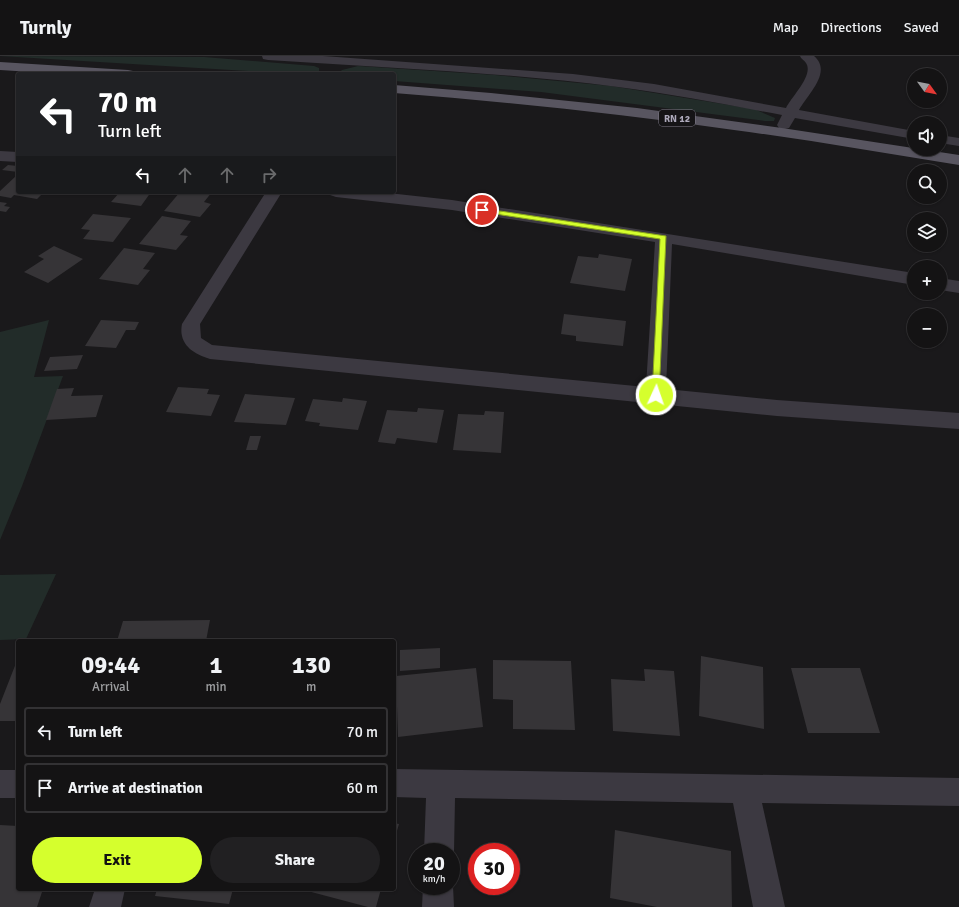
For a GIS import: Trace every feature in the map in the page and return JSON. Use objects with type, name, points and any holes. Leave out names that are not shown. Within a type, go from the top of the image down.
[{"type":"main road","points":[[0,66],[96,72]]},
{"type":"main road","name":"RN 12","points":[[396,89],[533,100],[782,132],[959,160]]},
{"type":"street","points":[[268,56],[485,70],[610,82],[686,93],[907,134]]},
{"type":"street","points":[[782,132],[789,113],[814,77],[815,69],[812,61],[806,56]]},
{"type":"street","points":[[947,140],[959,142]]},
{"type":"street","points":[[0,156],[16,157]]},
{"type":"street","points":[[273,194],[191,324],[189,331],[190,338],[194,344],[201,349],[210,352],[777,408],[959,421]]},
{"type":"street","points":[[354,194],[452,205],[907,278]]},
{"type":"street","points":[[656,395],[664,238]]},
{"type":"street","points":[[947,285],[959,287]]},
{"type":"street","points":[[396,783],[959,792]]},
{"type":"street","points":[[439,843],[441,783]]},
{"type":"street","points":[[0,784],[16,784]]},
{"type":"street","points":[[745,789],[769,907]]},
{"type":"street","points":[[105,907],[109,891]]},
{"type":"street","points":[[438,895],[438,907]]},
{"type":"shaded area","points":[[0,56],[204,57],[314,66],[319,68],[319,72],[262,72]]},
{"type":"shaded area","points":[[358,66],[495,75],[611,86],[754,109],[775,118],[774,121],[765,121],[541,92],[396,81],[396,72],[340,72],[342,70]]},
{"type":"shaded area","points":[[49,320],[34,377],[63,376],[0,540],[0,332]]},
{"type":"shaded area","points":[[56,574],[26,639],[0,640],[0,575]]},
{"type":"building","points":[[8,165],[16,166],[16,172],[2,170]]},
{"type":"building","points":[[16,176],[16,194],[42,194],[37,199],[14,195],[11,198],[0,196],[0,191]]},
{"type":"building","points":[[118,194],[150,194],[141,206],[111,202]]},
{"type":"building","points":[[178,194],[210,194],[204,202],[211,204],[200,217],[164,211]]},
{"type":"building","points":[[0,202],[7,203],[4,206],[10,207],[6,212],[0,211]]},
{"type":"building","points":[[93,214],[131,218],[113,242],[83,239],[90,230],[81,229]]},
{"type":"building","points":[[162,216],[191,221],[180,235],[188,236],[176,250],[139,244]]},
{"type":"building","points":[[54,246],[83,259],[48,283],[24,272],[44,259],[38,256]]},
{"type":"building","points":[[124,248],[155,253],[143,269],[150,270],[138,285],[99,279]]},
{"type":"building","points":[[599,254],[632,259],[625,291],[570,283],[578,256],[598,258]]},
{"type":"building","points":[[564,314],[626,321],[623,346],[576,341],[576,336],[561,334]]},
{"type":"building","points":[[101,320],[139,322],[135,330],[126,330],[116,348],[85,346]]},
{"type":"building","points":[[83,355],[77,369],[44,371],[50,357]]},
{"type":"building","points":[[178,387],[209,389],[207,394],[220,395],[211,416],[166,412]]},
{"type":"building","points":[[74,388],[71,396],[103,395],[96,417],[46,420],[57,389]]},
{"type":"building","points":[[245,394],[295,398],[286,425],[234,422]]},
{"type":"building","points":[[343,398],[367,401],[358,430],[319,426],[320,423],[305,421],[313,399],[342,402]]},
{"type":"building","points":[[418,408],[444,410],[437,443],[397,438],[395,444],[378,442],[387,410],[417,412]]},
{"type":"building","points":[[485,411],[504,412],[501,453],[453,450],[458,414],[484,415]]},
{"type":"building","points":[[250,436],[261,436],[257,450],[246,450]]},
{"type":"building","points":[[210,620],[206,639],[118,639],[123,621]]},
{"type":"building","points":[[440,648],[440,668],[400,671],[400,650]]},
{"type":"building","points":[[701,656],[763,667],[764,729],[699,716]]},
{"type":"building","points":[[493,660],[571,661],[575,730],[513,729],[513,700],[493,699]]},
{"type":"building","points":[[16,663],[16,721],[0,721],[0,704]]},
{"type":"building","points":[[476,668],[483,727],[398,737],[396,676]]},
{"type":"building","points":[[791,668],[860,668],[880,733],[808,733]]},
{"type":"building","points":[[644,669],[674,671],[680,736],[613,731],[611,679],[645,681]]},
{"type":"building","points":[[396,823],[399,824],[396,834]]},
{"type":"building","points":[[0,825],[16,826],[16,891],[42,891],[37,907],[0,907]]},
{"type":"building","points":[[615,830],[731,851],[732,907],[657,907],[610,898]]},
{"type":"building","points":[[156,891],[232,891],[229,904],[155,896]]},
{"type":"building","points":[[308,891],[380,891],[376,907],[368,907]]},
{"type":"route","points":[[482,210],[664,238],[656,395]]}]
